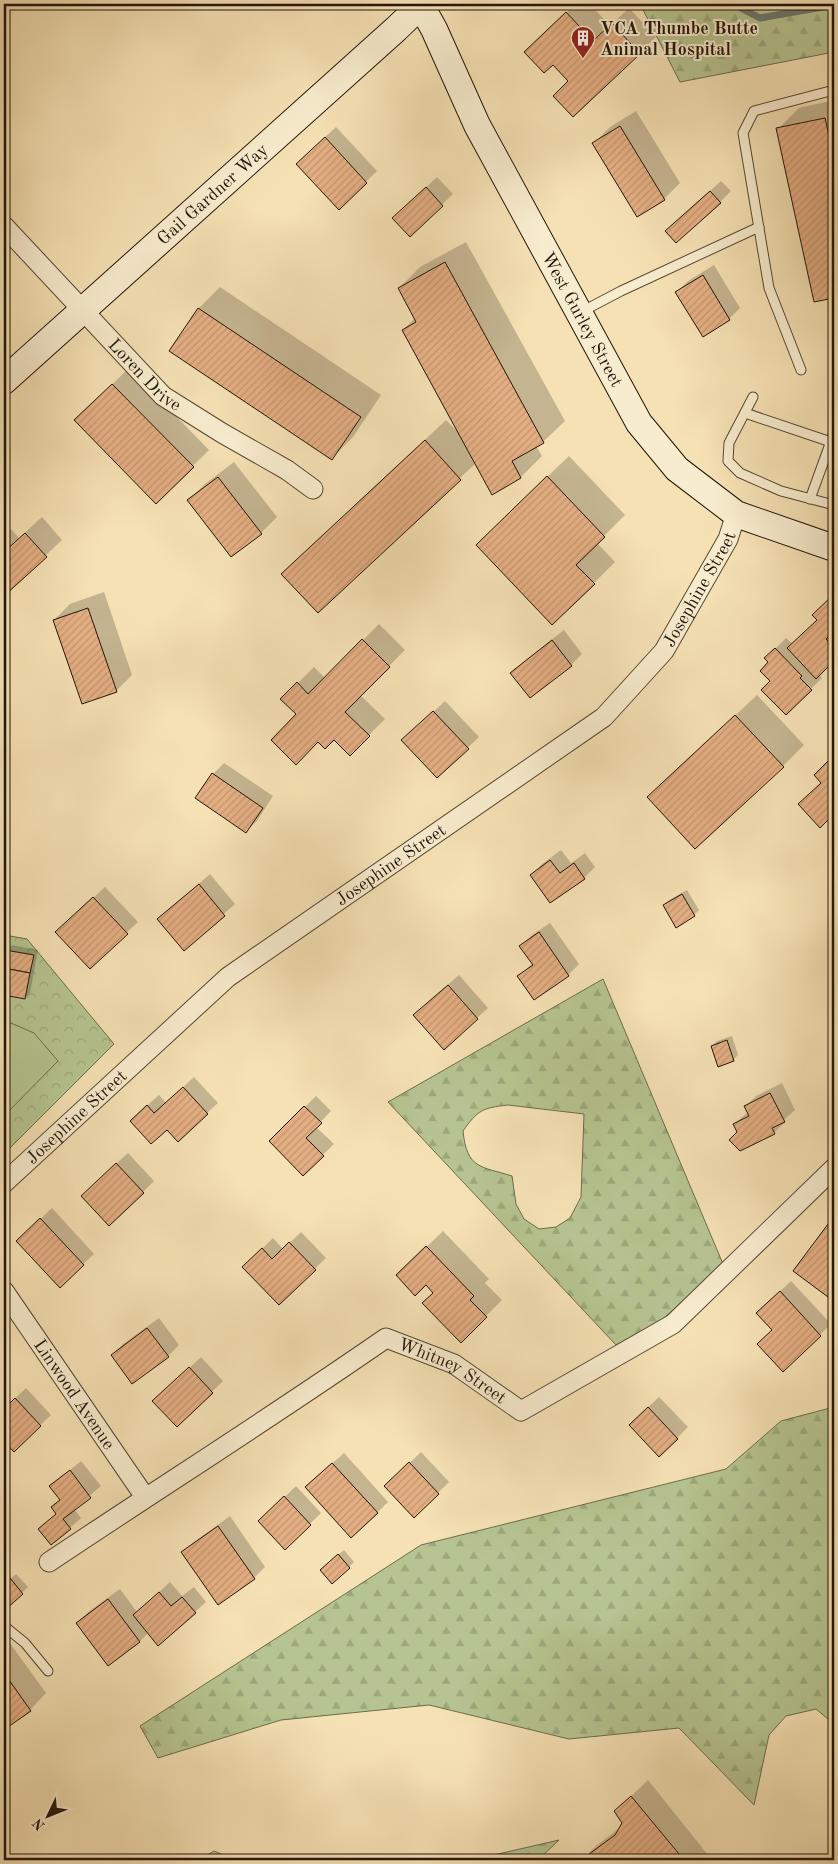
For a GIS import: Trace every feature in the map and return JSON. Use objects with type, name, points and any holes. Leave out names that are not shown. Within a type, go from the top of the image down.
[{"type":"main road","name":"Gail Gardner Way","points":[[4,381],[396,29],[420,4]]},
{"type":"main road","name":"West Gurley Street","points":[[420,4],[434,29],[477,125],[639,423],[677,469],[736,514],[834,548]]},
{"type":"street","name":"Loren Drive","points":[[4,226],[163,396],[222,433],[287,470],[313,489]]},
{"type":"street","name":"Josephine Street","points":[[4,1182],[228,978],[604,717],[664,651],[728,539],[736,514]]},
{"type":"street","name":"Whitney Street","points":[[49,1562],[145,1497],[314,1388],[386,1338],[454,1364],[521,1411],[673,1324],[834,1168]]},
{"type":"street","name":"Linwood Avenue","points":[[4,1291],[145,1497]]},
{"type":"lane","points":[[801,370],[769,288],[743,133],[754,112],[834,90]]},
{"type":"lane","points":[[580,313],[621,291],[759,227]]},
{"type":"lane","points":[[753,397],[729,443],[728,461],[740,473],[781,491],[834,505]]},
{"type":"lane","points":[[745,412],[833,438],[810,499]]},
{"type":"lane","points":[[4,1626],[25,1643],[48,1671]]},
{"type":"green space","points":[[640,4],[834,4],[834,52],[680,82]]},
{"type":"green space","points":[[4,935],[27,939],[114,1044],[4,1154]]},
{"type":"green space","points":[[603,979],[723,1264],[662,1320],[616,1345],[388,1102]],"holes":[[[508,1105],[584,1114],[581,1197],[570,1218],[556,1227],[539,1229],[524,1219],[516,1204],[512,1176],[477,1164],[468,1153],[463,1131],[481,1111],[499,1106]]]},
{"type":"green space","points":[[4,1020],[34,1033],[58,1061],[4,1116]]},
{"type":"green space","points":[[834,1407],[834,1724],[816,1709],[786,1716],[769,1735],[754,1805],[679,1728],[569,1739],[429,1705],[281,1720],[158,1758],[140,1726],[421,1545],[726,1469],[781,1421]]},
{"type":"green space","points":[[559,1840],[538,1860],[472,1860]]},
{"type":"green space","points":[[214,1851],[236,1860],[199,1860]]},
{"type":"building","name":"VCA Thumbe Butte Animal Hospital","points":[[566,12],[593,41],[612,23],[640,54],[573,117],[553,96],[568,81],[553,65],[544,73],[524,52]]},
{"type":"building","points":[[825,118],[831,144],[834,144],[834,298],[814,302],[776,128]]},
{"type":"building","points":[[620,126],[665,200],[637,217],[592,143]]},
{"type":"building","points":[[325,137],[367,183],[339,210],[296,164]]},
{"type":"building","points":[[426,187],[443,206],[410,237],[392,218]]},
{"type":"building","points":[[710,191],[721,203],[676,243],[665,231]]},
{"type":"building","points":[[445,262],[544,443],[512,461],[521,478],[492,495],[402,330],[416,322],[398,288]]},
{"type":"building","points":[[703,275],[730,320],[703,337],[675,292]]},
{"type":"building","points":[[198,308],[361,417],[332,460],[169,351]]},
{"type":"building","points":[[112,384],[194,467],[156,504],[74,420]]},
{"type":"building","points":[[425,440],[461,480],[318,613],[281,574]]},
{"type":"building","points":[[547,476],[605,537],[576,565],[595,584],[552,625],[476,545]]},
{"type":"building","points":[[218,477],[262,534],[231,557],[187,500]]},
{"type":"building","points":[[25,533],[47,557],[4,596],[4,552]]},
{"type":"building","points":[[833,595],[834,631],[826,639],[834,648],[834,661],[816,679],[787,648],[817,620],[812,615]]},
{"type":"building","points":[[88,608],[117,692],[82,704],[53,620]]},
{"type":"building","points":[[362,639],[390,667],[345,712],[370,736],[350,756],[334,740],[325,749],[318,742],[296,765],[271,740],[296,714],[280,699],[297,682],[308,694]]},
{"type":"building","points":[[552,640],[572,666],[530,698],[510,673]]},
{"type":"building","points":[[775,648],[802,676],[800,678],[812,690],[786,715],[761,690],[770,681],[760,671],[768,662],[764,658]]},
{"type":"building","points":[[433,711],[469,749],[437,778],[401,740]]},
{"type":"building","points":[[735,715],[784,767],[695,849],[647,797]]},
{"type":"building","points":[[834,755],[834,814],[820,828],[798,804],[821,783],[814,775]]},
{"type":"building","points":[[212,773],[263,808],[246,833],[195,798]]},
{"type":"building","points":[[550,860],[560,873],[574,863],[585,879],[550,903],[530,875]]},
{"type":"building","points":[[199,884],[225,916],[184,951],[157,919]]},
{"type":"building","points":[[682,894],[695,916],[676,928],[663,905]]},
{"type":"building","points":[[93,897],[128,934],[90,969],[55,932]]},
{"type":"building","points":[[539,932],[569,976],[534,1000],[517,976],[533,965],[519,946]]},
{"type":"building","points":[[5,950],[34,955],[30,973],[4,968]]},
{"type":"building","points":[[4,968],[30,973],[25,999],[4,995]]},
{"type":"building","points":[[448,985],[478,1019],[444,1050],[413,1015]]},
{"type":"building","points":[[727,1040],[734,1061],[718,1067],[711,1046]]},
{"type":"building","points":[[183,1087],[208,1114],[178,1142],[167,1130],[151,1144],[130,1121],[147,1105],[154,1113]]},
{"type":"building","points":[[770,1093],[785,1122],[772,1128],[775,1134],[740,1151],[729,1140],[737,1132],[733,1124],[749,1116],[744,1106]]},
{"type":"building","points":[[304,1106],[322,1123],[306,1138],[324,1156],[303,1176],[269,1141]]},
{"type":"building","points":[[116,1163],[144,1193],[109,1226],[81,1196]]},
{"type":"building","points":[[834,1216],[834,1288],[828,1297],[793,1271]]},
{"type":"building","points":[[40,1218],[84,1265],[60,1288],[16,1241]]},
{"type":"building","points":[[289,1242],[316,1270],[279,1305],[242,1267],[262,1248],[272,1259]]},
{"type":"building","points":[[426,1246],[474,1296],[470,1300],[487,1317],[461,1343],[422,1303],[433,1293],[426,1285],[415,1296],[396,1275]]},
{"type":"building","points":[[780,1291],[821,1336],[783,1372],[757,1344],[772,1330],[756,1313]]},
{"type":"building","points":[[147,1328],[169,1357],[132,1384],[111,1355]]},
{"type":"building","points":[[189,1367],[213,1393],[177,1427],[152,1401]]},
{"type":"building","points":[[15,1398],[41,1426],[14,1452],[4,1441],[4,1409]]},
{"type":"building","points":[[648,1407],[678,1439],[659,1457],[629,1425]]},
{"type":"building","points":[[409,1462],[439,1494],[414,1518],[384,1486]]},
{"type":"building","points":[[332,1463],[378,1513],[351,1538],[305,1487]]},
{"type":"building","points":[[70,1470],[91,1498],[63,1519],[71,1529],[51,1545],[38,1529],[56,1514],[51,1507],[60,1500],[49,1486]]},
{"type":"building","points":[[284,1496],[311,1525],[285,1550],[258,1521]]},
{"type":"building","points":[[218,1526],[255,1579],[218,1605],[181,1552]]},
{"type":"building","points":[[338,1554],[350,1568],[332,1584],[320,1570]]},
{"type":"building","points":[[10,1578],[23,1594],[6,1609],[4,1607],[4,1583]]},
{"type":"building","points":[[159,1592],[171,1606],[182,1597],[196,1613],[158,1646],[133,1615]]},
{"type":"building","points":[[108,1599],[140,1642],[108,1666],[76,1623]]},
{"type":"building","points":[[4,1673],[31,1711],[5,1729],[4,1728]]},
{"type":"building","points":[[631,1796],[684,1860],[581,1860],[615,1835],[622,1823],[614,1811]]},
{"type":"waterway","points":[[733,4],[760,18],[834,5]]},
{"type":"place","name":"VCA Thumbe Butte Animal Hospital","points":[[583,59]]}]
